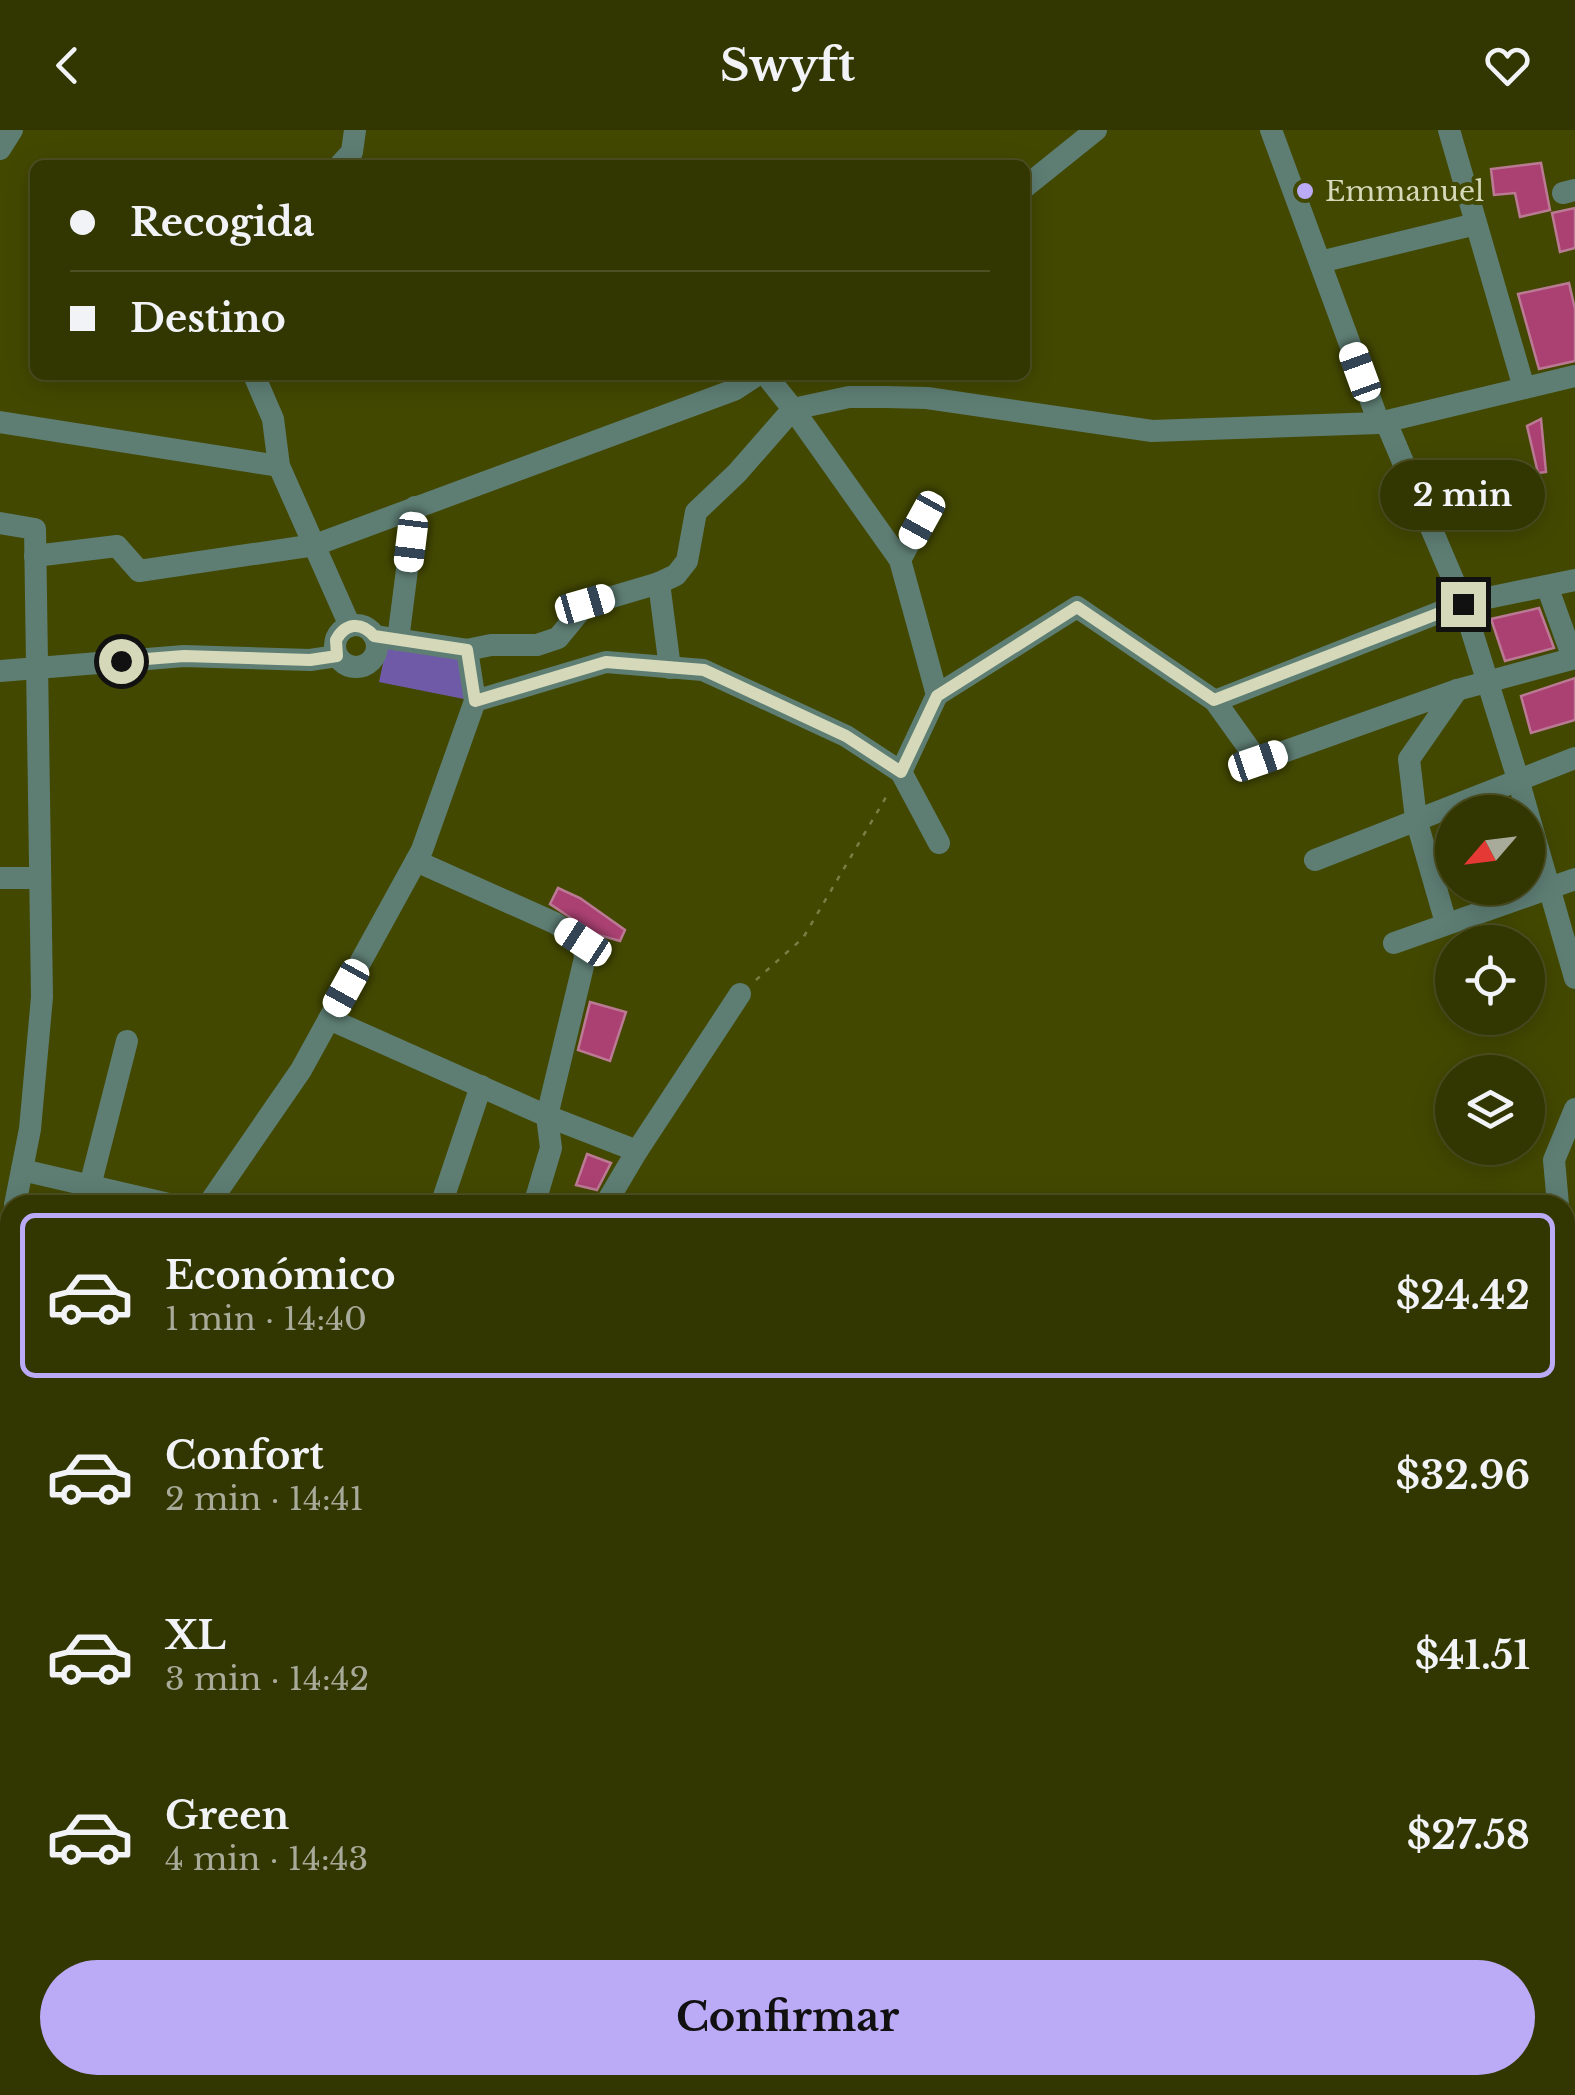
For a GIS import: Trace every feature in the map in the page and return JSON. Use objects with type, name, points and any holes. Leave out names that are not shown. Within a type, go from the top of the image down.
[{"type":"street","points":[[0,149],[12,130]]},
{"type":"street","points":[[345,160],[352,152],[355,130]]},
{"type":"street","points":[[1030,182],[1096,130]]},
{"type":"street","points":[[1271,130],[1383,422],[1463,604],[1575,978]]},
{"type":"street","points":[[1449,130],[1524,388]]},
{"type":"street","points":[[1320,262],[1476,224]]},
{"type":"street","points":[[337,656],[336,640],[350,626],[362,626],[374,636],[467,650],[491,645],[537,645],[558,638],[585,604],[659,583],[676,574],[687,561],[696,512],[737,473],[793,409],[848,397],[927,398],[1152,431],[1383,422],[1575,376]]},
{"type":"street","points":[[258,380],[272,419],[279,466],[350,626]]},
{"type":"street","points":[[35,556],[117,546],[139,570],[315,545],[734,390],[749,380]]},
{"type":"street","points":[[770,380],[900,560],[937,696]]},
{"type":"street","points":[[0,422],[279,466]]},
{"type":"street","points":[[398,640],[415,507]]},
{"type":"street","points":[[900,560],[922,520]]},
{"type":"street","points":[[0,524],[34,528],[35,556],[42,997],[30,1129],[17,1195]]},
{"type":"street","points":[[1214,700],[1463,604],[1575,580]]},
{"type":"street","points":[[659,583],[670,668]]},
{"type":"street","points":[[901,772],[937,696],[1077,607],[1214,700],[1258,761],[1457,690],[1574,658],[1547,586]]},
{"type":"street","points":[[0,670],[184,656],[310,660],[337,656],[350,666],[366,664],[376,652],[374,636]]},
{"type":"street","points":[[215,1195],[301,1070],[416,861],[475,701],[467,650]]},
{"type":"street","points":[[475,701],[606,662],[704,670],[846,736],[901,772],[939,843]]},
{"type":"street","points":[[1446,923],[1416,819],[1408,759],[1457,690]]},
{"type":"street","points":[[1315,860],[1575,758]]},
{"type":"street","points":[[416,861],[554,923],[583,942],[585,958],[547,1116],[551,1148],[537,1195]]},
{"type":"street","points":[[0,878],[40,878]]},
{"type":"street","points":[[1394,943],[1575,879]]},
{"type":"street","points":[[610,1195],[740,994]]},
{"type":"street","points":[[329,1019],[637,1152]]},
{"type":"street","points":[[90,1186],[128,1042]]},
{"type":"street","points":[[444,1195],[481,1086]]},
{"type":"street","points":[[1557,1195],[1554,1160],[1575,1109]]},
{"type":"street","points":[[22,1170],[129,1195]]},
{"type":"path","points":[[740,994],[803,938],[901,772]]},
{"type":"shaded area","points":[[388,640],[468,660],[474,701],[379,682]]},
{"type":"building","points":[[1541,163],[1550,210],[1520,217],[1515,193],[1494,195],[1491,169]]},
{"type":"building","points":[[1575,208],[1575,248],[1560,252],[1552,213]]},
{"type":"building","points":[[1569,283],[1575,309],[1575,361],[1539,369],[1518,294]]},
{"type":"building","points":[[1541,419],[1546,472],[1538,473],[1527,426]]},
{"type":"building","points":[[1539,608],[1554,648],[1505,661],[1491,619]]},
{"type":"building","points":[[1575,678],[1575,720],[1531,733],[1521,696]]},
{"type":"building","points":[[558,888],[580,898],[625,930],[620,941],[595,934],[550,904]]},
{"type":"building","points":[[590,1002],[626,1012],[610,1061],[578,1050]]},
{"type":"building","points":[[587,1154],[611,1163],[597,1190],[576,1185]]},
{"type":"place","name":"Emmanuel","points":[[1305,191]]},
{"type":"route","points":[[121,661],[184,656],[310,660],[337,656],[335,647],[340,632],[354,625],[368,629],[374,636],[467,650],[475,701],[606,662],[704,670],[846,736],[901,772],[937,696],[1077,607],[1214,700],[1463,604]]}]
